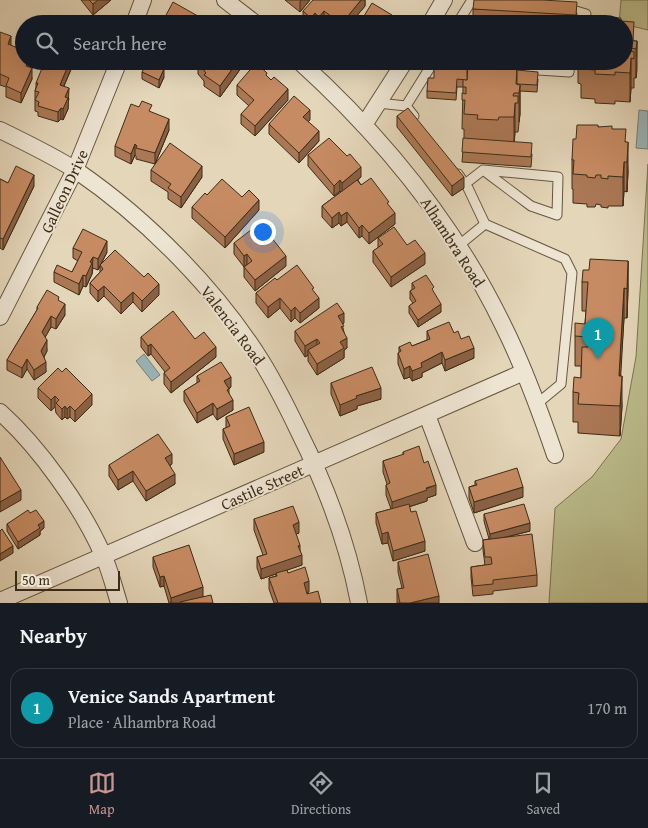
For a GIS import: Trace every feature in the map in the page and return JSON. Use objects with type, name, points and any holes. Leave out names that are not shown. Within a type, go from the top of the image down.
[{"type":"street","points":[[137,15],[143,0]]},
{"type":"street","points":[[225,0],[244,15]]},
{"type":"street","points":[[435,15],[444,0]]},
{"type":"street","name":"Galleon Drive","points":[[0,318],[75,170],[115,70]]},
{"type":"street","name":"Alhambra Road","points":[[308,70],[364,125],[423,195],[458,246],[503,324],[538,403],[555,455]]},
{"type":"street","points":[[364,125],[399,70]]},
{"type":"street","name":"Valencia Road","points":[[0,130],[42,150],[75,170],[114,200],[154,235],[223,307],[251,346],[279,392],[315,464],[341,533],[359,603]]},
{"type":"street","name":"Castile Street","points":[[0,601],[524,372]]},
{"type":"street","points":[[0,412],[30,444],[65,488],[85,520],[104,556],[119,603]]},
{"type":"street","points":[[427,415],[475,543]]},
{"type":"lane","points":[[463,15],[472,0]]},
{"type":"lane","points":[[560,6],[586,15]]},
{"type":"lane","points":[[406,106],[429,70]]},
{"type":"lane","points":[[535,70],[569,72],[569,70]]},
{"type":"lane","points":[[378,103],[406,106],[418,122]]},
{"type":"lane","points":[[453,168],[465,184],[485,224],[565,259],[572,273],[561,384],[538,403]]},
{"type":"lane","points":[[465,184],[484,170],[558,177],[556,215],[531,206],[484,170]]},
{"type":"lane","points":[[458,246],[485,224]]},
{"type":"green space","points":[[621,0],[648,0],[648,30],[633,26],[633,15],[620,15]]},
{"type":"green space","points":[[648,164],[648,603],[549,603],[555,508],[592,477],[621,439],[636,357]]},
{"type":"water","points":[[639,110],[648,111],[648,149],[636,148]]},
{"type":"water","points":[[144,354],[160,375],[152,381],[136,361]]},
{"type":"building","points":[[89,0],[98,0],[93,4]]},
{"type":"building","points":[[313,0],[361,0],[349,15],[330,15],[324,11],[321,15],[315,13],[313,15],[308,15],[303,11]]},
{"type":"building","points":[[474,0],[577,2],[576,15],[473,9]]},
{"type":"building","points":[[173,2],[196,15],[166,15]]},
{"type":"building","points":[[372,3],[392,15],[365,15]]},
{"type":"building","points":[[0,32],[11,36],[8,44],[15,47],[15,70],[31,70],[21,93],[6,86],[9,78],[0,74]]},
{"type":"building","points":[[633,41],[637,41],[636,49],[633,48]]},
{"type":"building","points":[[41,70],[66,70],[60,85],[69,88],[65,97],[68,98],[63,109],[61,108],[58,112],[38,106],[39,102],[35,100],[39,92],[35,91],[38,83],[36,83]]},
{"type":"building","points":[[143,70],[164,70],[159,80],[142,72]]},
{"type":"building","points":[[204,70],[232,70],[220,86],[204,75],[206,73]]},
{"type":"building","points":[[250,70],[264,70],[271,80],[274,77],[288,89],[255,126],[241,114],[254,100],[237,85]]},
{"type":"building","points":[[434,70],[467,70],[467,80],[457,79],[456,93],[427,91],[428,78],[434,78]]},
{"type":"building","points":[[468,70],[517,70],[516,84],[520,85],[519,93],[514,93],[513,96],[518,96],[518,103],[515,103],[514,117],[499,117],[498,120],[477,119],[478,115],[464,114],[465,100],[462,100],[462,93],[466,94],[466,87],[463,87],[463,79],[467,80]]},
{"type":"building","points":[[517,70],[538,72],[537,85],[517,84]]},
{"type":"building","points":[[595,70],[630,70],[630,73],[615,72],[615,75],[595,74]]},
{"type":"building","points":[[294,96],[310,110],[303,117],[319,131],[299,153],[269,124]]},
{"type":"building","points":[[142,101],[152,105],[149,111],[169,119],[155,153],[136,148],[135,144],[131,154],[115,146],[131,104],[139,107]]},
{"type":"building","points":[[408,108],[464,177],[452,186],[397,116]]},
{"type":"building","points":[[577,125],[612,126],[612,129],[626,129],[625,142],[628,142],[627,162],[624,162],[623,177],[608,176],[608,179],[601,178],[601,175],[596,175],[595,178],[587,177],[587,175],[573,174],[573,139],[576,139]]},
{"type":"building","points":[[329,138],[347,156],[350,154],[361,167],[342,183],[340,180],[334,186],[308,155]]},
{"type":"building","points":[[463,138],[532,143],[531,157],[462,152]]},
{"type":"building","points":[[170,143],[202,166],[181,197],[168,188],[171,184],[151,170]]},
{"type":"building","points":[[16,166],[34,175],[3,239],[0,238],[0,179],[8,183]]},
{"type":"building","points":[[371,178],[395,213],[369,233],[362,225],[359,228],[347,212],[341,216],[339,212],[332,218],[322,206],[357,180],[361,185]]},
{"type":"building","points":[[222,179],[242,197],[249,190],[259,200],[225,237],[192,207]]},
{"type":"building","points":[[260,223],[286,256],[255,280],[244,267],[252,261],[247,254],[244,256],[234,243]]},
{"type":"building","points":[[394,227],[407,245],[415,240],[425,253],[391,277],[373,251],[383,244],[378,238]]},
{"type":"building","points":[[83,229],[107,241],[98,259],[93,257],[86,276],[83,275],[79,284],[54,272],[57,265],[72,272],[82,252],[73,248]]},
{"type":"building","points":[[115,250],[144,277],[148,273],[159,284],[142,301],[133,292],[121,303],[104,286],[98,291],[90,283],[103,269],[100,265]]},
{"type":"building","points":[[590,259],[628,261],[627,289],[624,288],[619,376],[622,376],[620,406],[578,404],[579,393],[573,392],[574,377],[581,378],[582,347],[588,347],[588,337],[575,336],[575,323],[585,324],[588,282],[582,282],[583,270],[589,270]]},
{"type":"building","points":[[297,265],[319,298],[300,313],[295,307],[291,311],[280,298],[268,307],[256,293],[275,278],[277,280]]},
{"type":"building","points":[[426,275],[434,287],[432,289],[441,304],[418,320],[409,306],[416,301],[410,291],[415,288],[412,283]]},
{"type":"building","points":[[47,290],[59,297],[58,300],[65,304],[56,319],[51,316],[42,332],[47,340],[41,351],[46,362],[34,370],[27,359],[22,368],[7,360]]},
{"type":"building","points":[[337,303],[344,313],[338,316],[344,326],[341,327],[347,338],[340,342],[344,348],[317,364],[308,350],[320,343],[317,339],[305,346],[295,331]]},
{"type":"building","points":[[173,311],[195,339],[204,332],[216,347],[171,382],[164,373],[170,368],[151,344],[148,346],[141,337]]},
{"type":"building","points":[[449,322],[454,333],[458,331],[461,339],[469,336],[474,348],[445,360],[442,352],[421,363],[422,367],[412,371],[410,366],[404,369],[398,353],[401,351],[399,347],[410,342],[412,346],[430,339],[427,331]]},
{"type":"building","points":[[221,362],[231,377],[224,381],[233,400],[217,409],[213,403],[197,413],[184,391],[200,381],[197,376]]},
{"type":"building","points":[[372,367],[381,388],[356,396],[357,398],[340,405],[331,383]]},
{"type":"building","points":[[58,368],[62,372],[66,368],[92,394],[75,411],[70,406],[67,409],[65,406],[62,409],[56,403],[59,400],[55,396],[51,400],[38,388]]},
{"type":"building","points":[[249,407],[264,442],[234,454],[223,429],[230,426],[226,417]]},
{"type":"building","points":[[158,434],[172,454],[165,458],[175,474],[146,491],[133,471],[118,480],[109,465]]},
{"type":"building","points":[[419,446],[424,463],[428,461],[436,485],[392,502],[386,485],[390,483],[383,461],[404,454],[403,452]]},
{"type":"building","points":[[0,457],[21,490],[0,502]]},
{"type":"building","points":[[517,468],[523,487],[474,502],[469,487],[477,485],[475,481]]},
{"type":"building","points":[[409,504],[411,512],[416,511],[425,541],[393,551],[388,532],[382,534],[376,513]]},
{"type":"building","points":[[524,504],[530,523],[490,534],[484,514]]},
{"type":"building","points":[[293,506],[299,522],[293,525],[302,555],[261,569],[257,557],[267,554],[254,519]]},
{"type":"building","points":[[28,510],[30,513],[36,510],[44,521],[38,525],[40,528],[18,542],[7,524]]},
{"type":"building","points":[[2,529],[13,546],[0,554],[0,531]]},
{"type":"building","points":[[532,534],[537,575],[493,580],[493,584],[473,586],[471,567],[492,564],[491,557],[485,557],[483,540]]},
{"type":"building","points":[[189,545],[203,587],[171,598],[164,576],[160,577],[153,557]]},
{"type":"building","points":[[428,554],[439,596],[410,603],[400,603],[397,589],[404,588],[398,562]]},
{"type":"building","points":[[305,567],[309,581],[304,583],[307,594],[318,591],[321,603],[278,603],[269,578],[277,576],[276,573],[287,570],[288,573]]},
{"type":"building","points":[[211,595],[213,603],[180,602]]},
{"type":"place","name":"Venice Sands Apartment","points":[[598,359]]}]
